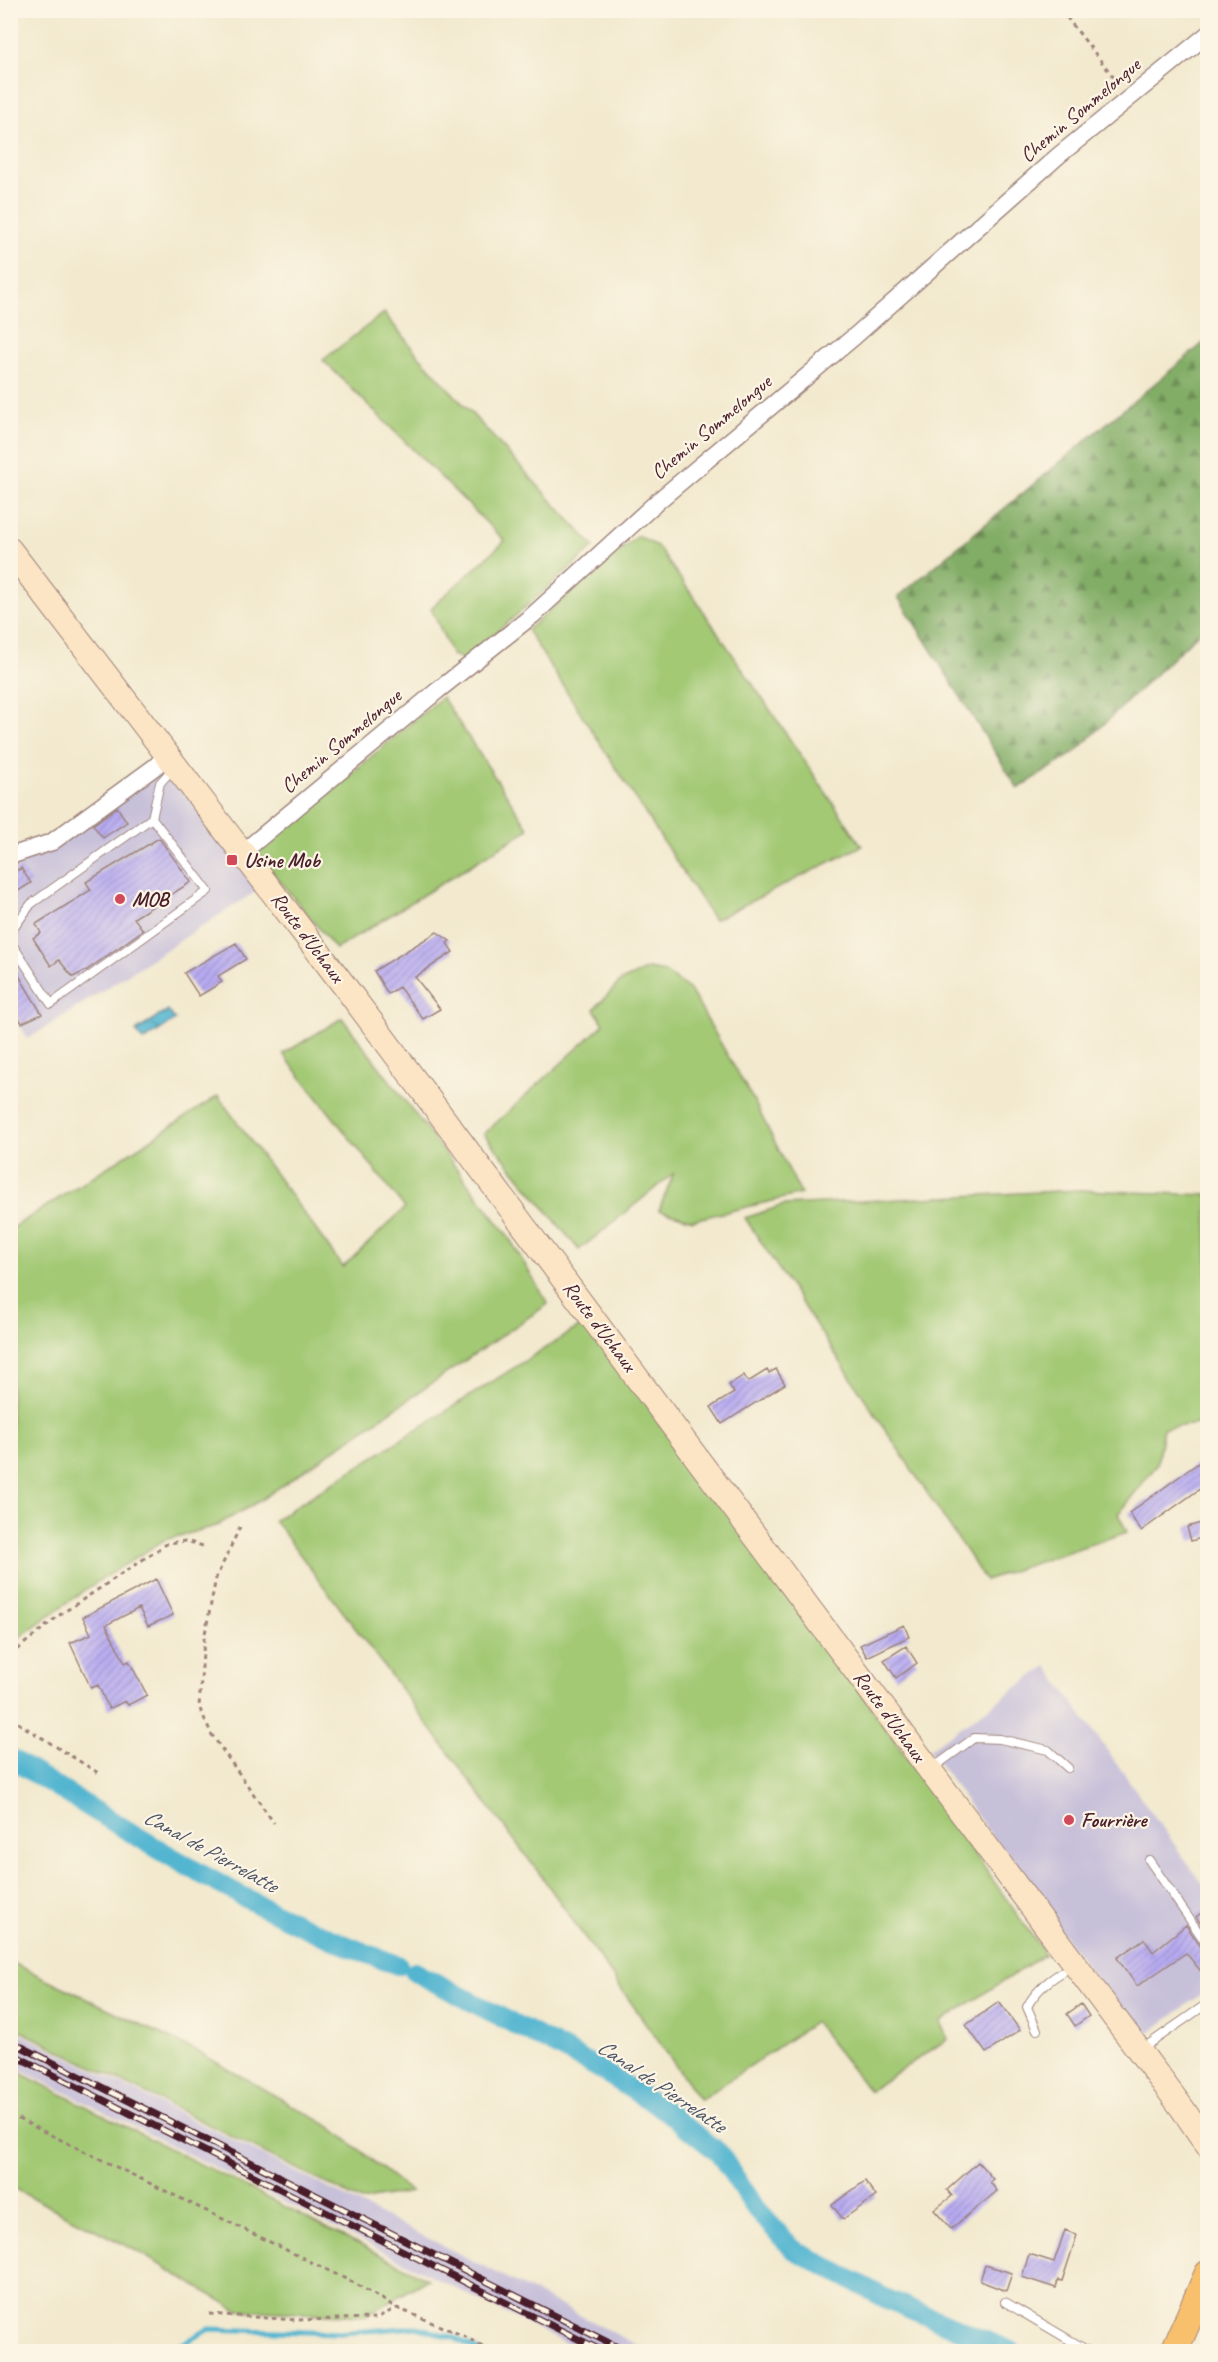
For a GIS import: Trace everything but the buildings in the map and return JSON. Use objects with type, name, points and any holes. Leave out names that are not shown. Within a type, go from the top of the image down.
[{"type":"main road","name":"Route d'Uchaux","points":[[10,550],[243,852],[581,1300],[1208,2146]]},
{"type":"main road","name":"Route d'Uchaux","points":[[1182,2108],[1208,2127]]},
{"type":"main road","points":[[1174,2352],[1208,2274]]},
{"type":"street","name":"Chemin Sommelongue","points":[[243,852],[437,690],[533,615],[658,501],[855,336],[1058,156],[1208,34]]},
{"type":"street","points":[[10,856],[52,842],[156,766],[171,760]]},
{"type":"lane","points":[[10,933],[32,904],[152,818],[160,783],[171,760]]},
{"type":"lane","points":[[10,941],[51,1004],[208,891],[152,818]]},
{"type":"lane","points":[[930,1770],[974,1738],[1000,1738],[1048,1750],[1068,1768]]},
{"type":"lane","points":[[1149,1860],[1208,1946]]},
{"type":"lane","points":[[1037,2030],[1027,2007],[1034,1993],[1053,1977],[1074,1965]]},
{"type":"lane","points":[[1139,2050],[1208,2002]]},
{"type":"lane","points":[[1005,2302],[1090,2352]]},
{"type":"path","points":[[1061,10],[1129,97]]},
{"type":"path","points":[[240,1527],[216,1578],[204,1639],[199,1707],[212,1735],[274,1822]]},
{"type":"path","points":[[10,1655],[61,1614],[168,1543],[186,1541],[203,1546]]},
{"type":"path","points":[[10,1718],[100,1774]]},
{"type":"path","points":[[10,2115],[356,2284],[397,2308],[464,2336],[492,2352]]},
{"type":"path","points":[[209,2314],[297,2320],[376,2318],[397,2308]]},
{"type":"shaded area","points":[[166,767],[258,890],[28,1039],[11,1010],[11,865],[43,854]]},
{"type":"shaded area","name":"Fourrière","points":[[1047,1666],[1207,1890],[1207,1990],[1140,2040],[929,1750]]},
{"type":"shaded area","points":[[10,2028],[649,2351],[581,2351],[11,2065]]},
{"type":"green space","points":[[384,313],[418,355],[594,547],[465,660],[452,655],[431,608],[505,541],[323,360]]},
{"type":"green space","points":[[1207,340],[1207,625],[1074,753],[1018,789],[898,597]]},
{"type":"green space","points":[[638,536],[657,546],[862,846],[714,920],[527,630]]},
{"type":"green space","points":[[442,697],[529,829],[336,949],[257,853]]},
{"type":"green space","points":[[648,969],[665,972],[690,990],[754,1101],[801,1194],[693,1220],[659,1210],[674,1173],[579,1250],[484,1134],[604,1024],[594,1009],[621,981]]},
{"type":"green space","points":[[342,1018],[508,1236],[548,1304],[259,1501],[216,1526],[164,1540],[86,1589],[11,1643],[11,1229],[218,1096],[343,1267],[405,1208],[283,1054]]},
{"type":"green space","points":[[1080,1190],[1207,1195],[1207,1423],[1163,1428],[1157,1465],[1118,1514],[1127,1532],[985,1580],[745,1218],[784,1205]]},
{"type":"green space","points":[[588,1321],[833,1653],[1045,1954],[940,2022],[948,2039],[869,2091],[815,2022],[700,2100],[545,1881],[274,1520]]},
{"type":"green space","points":[[11,1962],[196,2051],[331,2127],[411,2192],[361,2201],[11,2026]]},
{"type":"green space","points":[[10,2068],[428,2279],[365,2316],[237,2310],[135,2250],[11,2187]]},
{"type":"water","points":[[168,1010],[175,1020],[143,1041],[136,1031]]},
{"type":"waterway","name":"Canal de Pierrelatte","points":[[10,1758],[151,1845],[247,1899],[296,1923],[398,1965]]},
{"type":"waterway","name":"Canal de Pierrelatte","points":[[415,1972],[598,2068],[666,2111],[719,2153],[756,2209],[793,2249],[887,2299],[1013,2352]]},
{"type":"waterway","points":[[168,2352],[209,2329],[340,2333],[417,2327],[455,2338],[480,2352]]},
{"type":"railway","points":[[10,2041],[627,2352]]},
{"type":"railway","points":[[10,2053],[604,2352]]},
{"type":"place","name":"Usine Mob","points":[[232,860]]},
{"type":"place","name":"MOB","points":[[120,899]]},
{"type":"place","name":"Fourrière","points":[[1069,1820]]}]
